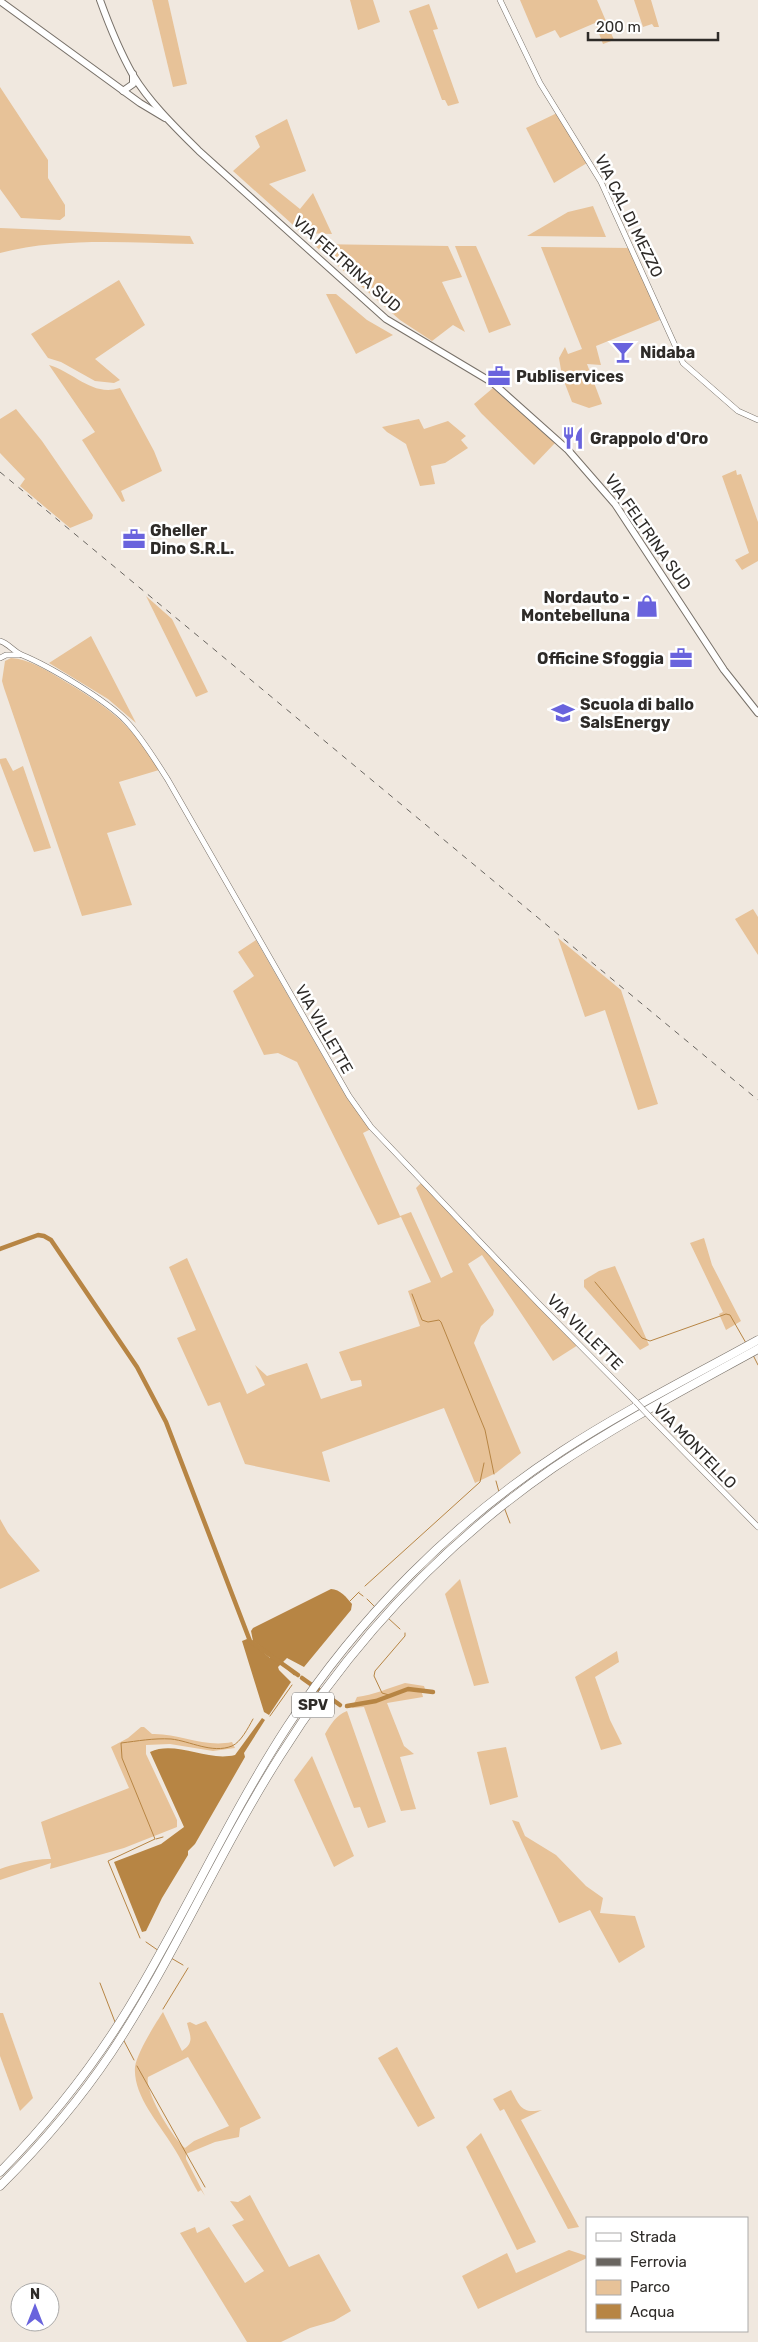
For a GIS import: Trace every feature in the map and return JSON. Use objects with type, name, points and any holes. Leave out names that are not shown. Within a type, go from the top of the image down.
[{"type":"highway","name":"SPV","points":[[0,2172],[55,2111],[99,2053],[139,1989],[278,1742],[330,1666],[385,1602],[448,1540],[533,1471],[594,1431],[758,1340]]},
{"type":"highway","name":"SPV","points":[[0,2186],[62,2118],[111,2054],[155,1980],[240,1824],[277,1761],[338,1671],[385,1616],[456,1545],[497,1510],[543,1475],[622,1424],[758,1349]]},
{"type":"main road","points":[[102,0],[109,23],[133,74],[170,122]]},
{"type":"main road","points":[[0,1],[170,122]]},
{"type":"main road","points":[[123,90],[133,84],[133,74]]},
{"type":"main road","name":"VIA FELTRINA SUD","points":[[170,122],[199,151],[386,319],[493,383],[568,450],[614,504],[727,674],[758,713]]},
{"type":"street","name":"VIA CAL DI MEZZO","points":[[500,0],[540,83],[608,195],[683,363],[738,412],[758,420]]},
{"type":"street","name":"VIA VILLETTE","points":[[0,641],[113,709],[144,741],[349,1096],[371,1127],[540,1305],[636,1402]]},
{"type":"street","points":[[6,656],[8,646]]},
{"type":"street","points":[[0,658],[22,655]]},
{"type":"street","name":"VIA MONTELLO","points":[[636,1402],[758,1527]]},
{"type":"green space","points":[[152,0],[168,0],[187,84],[173,87]]},
{"type":"green space","points":[[350,0],[373,0],[380,22],[358,30]]},
{"type":"green space","points":[[520,0],[597,0],[614,40],[603,44],[595,23],[560,38],[555,30],[536,38]]},
{"type":"green space","points":[[634,0],[651,0],[659,27],[654,27],[652,24],[643,27]]},
{"type":"green space","points":[[429,4],[438,29],[433,30],[459,103],[448,106],[445,100],[442,100],[409,11]]},
{"type":"green space","points":[[0,87],[48,160],[48,178],[65,205],[65,216],[60,220],[21,218],[0,189]]},
{"type":"green space","points":[[557,113],[587,163],[554,183],[526,128]]},
{"type":"green space","points":[[287,119],[306,171],[269,184],[300,209],[313,193],[332,234],[302,233],[233,171],[260,147],[255,136]]},
{"type":"green space","points":[[593,206],[606,237],[527,236],[568,212]]},
{"type":"green space","points":[[0,228],[190,236],[194,244],[72,243],[24,248],[0,253]]},
{"type":"green space","points":[[313,244],[448,246],[462,277],[442,282],[465,332],[453,325],[432,341],[400,320]]},
{"type":"green space","points":[[455,246],[476,246],[511,325],[489,333]]},
{"type":"green space","points":[[541,247],[630,248],[660,320],[596,346],[601,365],[587,364],[602,404],[589,408],[572,402],[562,376],[559,358],[565,347],[568,354],[582,349]]},
{"type":"green space","points":[[119,280],[145,325],[95,359],[120,380],[114,383],[95,381],[61,362],[48,358],[31,334]]},
{"type":"green space","points":[[326,294],[336,294],[367,320],[393,335],[356,354]]},
{"type":"green space","points":[[49,365],[92,387],[110,390],[120,388],[154,451],[162,471],[121,491],[125,501],[122,502],[82,440],[95,432]]},
{"type":"green space","points":[[493,388],[555,443],[534,465],[474,404]]},
{"type":"green space","points":[[16,409],[42,441],[93,515],[92,519],[70,528],[20,486],[25,479],[0,453],[0,419]]},
{"type":"green space","points":[[419,419],[424,429],[448,421],[466,436],[461,440],[468,448],[445,463],[431,466],[435,484],[420,486],[406,444],[382,427]]},
{"type":"green space","points":[[736,470],[737,475],[741,474],[758,522],[758,561],[742,570],[735,560],[749,553],[722,476]]},
{"type":"green space","points":[[146,596],[172,619],[208,692],[196,697]]},
{"type":"green space","points":[[91,636],[136,723],[108,699],[49,663]]},
{"type":"green space","points":[[11,658],[24,660],[43,669],[105,707],[139,740],[159,770],[119,782],[136,825],[107,833],[132,905],[82,916],[2,681],[5,661]]},
{"type":"green space","points":[[6,758],[13,771],[23,766],[51,848],[34,852],[0,763],[0,759]]},
{"type":"green space","points":[[753,909],[758,917],[758,955],[735,919]]},
{"type":"green space","points":[[558,938],[621,990],[658,1104],[638,1110],[605,1010],[585,1017]]},
{"type":"green space","points":[[256,940],[347,1098],[371,1129],[363,1133],[400,1216],[411,1212],[441,1278],[453,1272],[416,1188],[421,1183],[578,1345],[553,1361],[482,1255],[468,1264],[494,1310],[493,1315],[481,1326],[474,1343],[521,1453],[496,1473],[475,1483],[444,1408],[322,1452],[330,1482],[245,1464],[220,1402],[208,1406],[177,1338],[196,1330],[169,1267],[187,1258],[247,1394],[265,1385],[255,1365],[267,1376],[307,1363],[321,1399],[362,1386],[361,1380],[351,1381],[339,1352],[420,1326],[408,1291],[431,1282],[401,1217],[378,1225],[297,1062],[278,1053],[264,1055],[233,991],[254,976],[238,952]]},
{"type":"green space","points":[[704,1238],[712,1265],[741,1321],[726,1330],[719,1314],[723,1312],[690,1243]]},
{"type":"green space","points":[[615,1266],[649,1345],[640,1350],[584,1287],[584,1280],[599,1271]]},
{"type":"green space","points":[[0,1519],[8,1533],[40,1571],[0,1589]]},
{"type":"green space","points":[[460,1579],[489,1683],[474,1686],[445,1594]]},
{"type":"green space","points":[[617,1651],[619,1662],[595,1677],[610,1720],[622,1744],[601,1750],[575,1677]]},
{"type":"green space","points":[[405,1683],[424,1686],[426,1692],[416,1691],[422,1693],[423,1697],[387,1703],[404,1746],[414,1754],[400,1757],[416,1809],[401,1811],[364,1707],[352,1708],[357,1697]]},
{"type":"green space","points":[[347,1711],[386,1822],[368,1828],[360,1807],[354,1808],[325,1734],[337,1717]]},
{"type":"green space","points":[[141,1727],[144,1727],[152,1734],[162,1734],[211,1743],[232,1742],[235,1748],[213,1751],[170,1744],[146,1745],[146,1754],[177,1820],[177,1827],[124,1848],[50,1869],[51,1863],[0,1880],[0,1869],[39,1859],[51,1859],[41,1822],[129,1788],[111,1747],[128,1738]]},
{"type":"green space","points":[[506,1747],[518,1797],[490,1805],[477,1752]]},
{"type":"green space","points":[[312,1756],[354,1856],[334,1867],[294,1780]]},
{"type":"green space","points":[[512,1820],[519,1822],[525,1836],[556,1855],[586,1886],[603,1898],[600,1913],[635,1916],[645,1947],[619,1963],[590,1910],[559,1923]]},
{"type":"green space","points":[[163,2012],[182,2051],[190,2042],[187,2023],[190,2022],[196,2025],[206,2021],[261,2118],[240,2128],[239,2137],[215,2142],[186,2154],[186,2159],[205,2196],[201,2190],[198,2192],[176,2151],[142,2098],[135,2077],[136,2061],[139,2054]],"holes":[[[188,2057],[229,2126],[194,2141],[185,2148],[160,2114],[150,2093],[148,2077]]]},
{"type":"green space","points":[[0,2013],[3,2013],[33,2098],[20,2111],[0,2056]]},
{"type":"green space","points":[[397,2047],[435,2118],[418,2127],[378,2058]]},
{"type":"green space","points":[[511,2090],[525,2110],[542,2110],[521,2120],[579,2227],[568,2229],[504,2109],[500,2111],[493,2099]]},
{"type":"green space","points":[[481,2133],[536,2242],[517,2250],[466,2147]]},
{"type":"green space","points":[[250,2195],[289,2267],[319,2254],[351,2311],[334,2321],[310,2328],[281,2342],[247,2342],[180,2233],[195,2227],[197,2233],[209,2227],[245,2283],[264,2271],[232,2225],[244,2220],[230,2201],[238,2202]]},
{"type":"green space","points":[[569,2250],[586,2256],[586,2258],[478,2309],[462,2276],[507,2253],[516,2273]]},
{"type":"water","points":[[331,1589],[337,1590],[346,1597],[352,1604],[351,1610],[304,1667],[287,1658],[278,1667],[291,1682],[269,1715],[264,1712],[242,1641],[247,1639],[270,1658],[272,1655],[253,1641],[251,1631],[253,1628]]},
{"type":"water","points":[[262,1718],[265,1720],[244,1753],[245,1757],[195,1844],[188,1851],[188,1855],[162,1898],[146,1931],[142,1932],[114,1862],[161,1844],[184,1827],[150,1752],[170,1748],[214,1756],[235,1755]]},
{"type":"waterway","points":[[0,1249],[38,1235],[51,1240],[137,1367],[166,1422],[250,1641],[298,1675]]},
{"type":"waterway","points":[[595,1282],[642,1338],[650,1341],[726,1314],[730,1315],[746,1343]]},
{"type":"waterway","points":[[412,1294],[422,1320],[428,1322],[439,1320],[441,1322],[485,1430],[494,1474]]},
{"type":"waterway","points":[[753,1355],[758,1365]]},
{"type":"waterway","points":[[365,1586],[480,1482],[484,1463]]},
{"type":"waterway","points":[[496,1481],[499,1492]]},
{"type":"waterway","points":[[504,1507],[510,1523]]},
{"type":"waterway","points":[[350,1601],[359,1592]]},
{"type":"waterway","points":[[359,1593],[363,1596]]},
{"type":"waterway","points":[[367,1599],[375,1607]]},
{"type":"waterway","points":[[388,1618],[400,1629]]},
{"type":"waterway","points":[[389,1695],[382,1693],[374,1676],[375,1671],[405,1636],[405,1633]]},
{"type":"waterway","points":[[284,1666],[294,1675]]},
{"type":"waterway","points":[[302,1678],[340,1705]]},
{"type":"waterway","points":[[270,1716],[292,1685]]},
{"type":"waterway","points":[[347,1706],[376,1701],[408,1689],[433,1692]]},
{"type":"waterway","points":[[140,1938],[108,1861],[155,1839],[122,1758],[121,1743],[152,1739],[171,1739],[209,1748],[224,1748],[232,1746],[238,1741],[253,1719]]},
{"type":"waterway","points":[[156,1839],[163,1837]]},
{"type":"waterway","points":[[146,1942],[159,1951]]},
{"type":"waterway","points":[[171,1958],[183,1965]]},
{"type":"waterway","points":[[163,2009],[188,1968]]},
{"type":"waterway","points":[[100,1983],[115,2022]]},
{"type":"waterway","points":[[123,2039],[134,2060]]},
{"type":"waterway","points":[[137,2066],[205,2187]]},
{"type":"railway","points":[[0,472],[758,1100]]},
{"type":"place","name":"Nidaba","points":[[623,352]]},
{"type":"place","name":"Publiservices","points":[[499,376]]},
{"type":"place","name":"Grappolo d'Oro","points":[[573,438]]},
{"type":"place","name":"Gheller Dino S.R.L.","points":[[134,539]]},
{"type":"place","name":"Nordauto - Montebelluna","points":[[647,606]]},
{"type":"place","name":"Officine Sfoggia","points":[[681,658]]},
{"type":"place","name":"Scuola di ballo SalsEnergy","points":[[563,713]]}]
